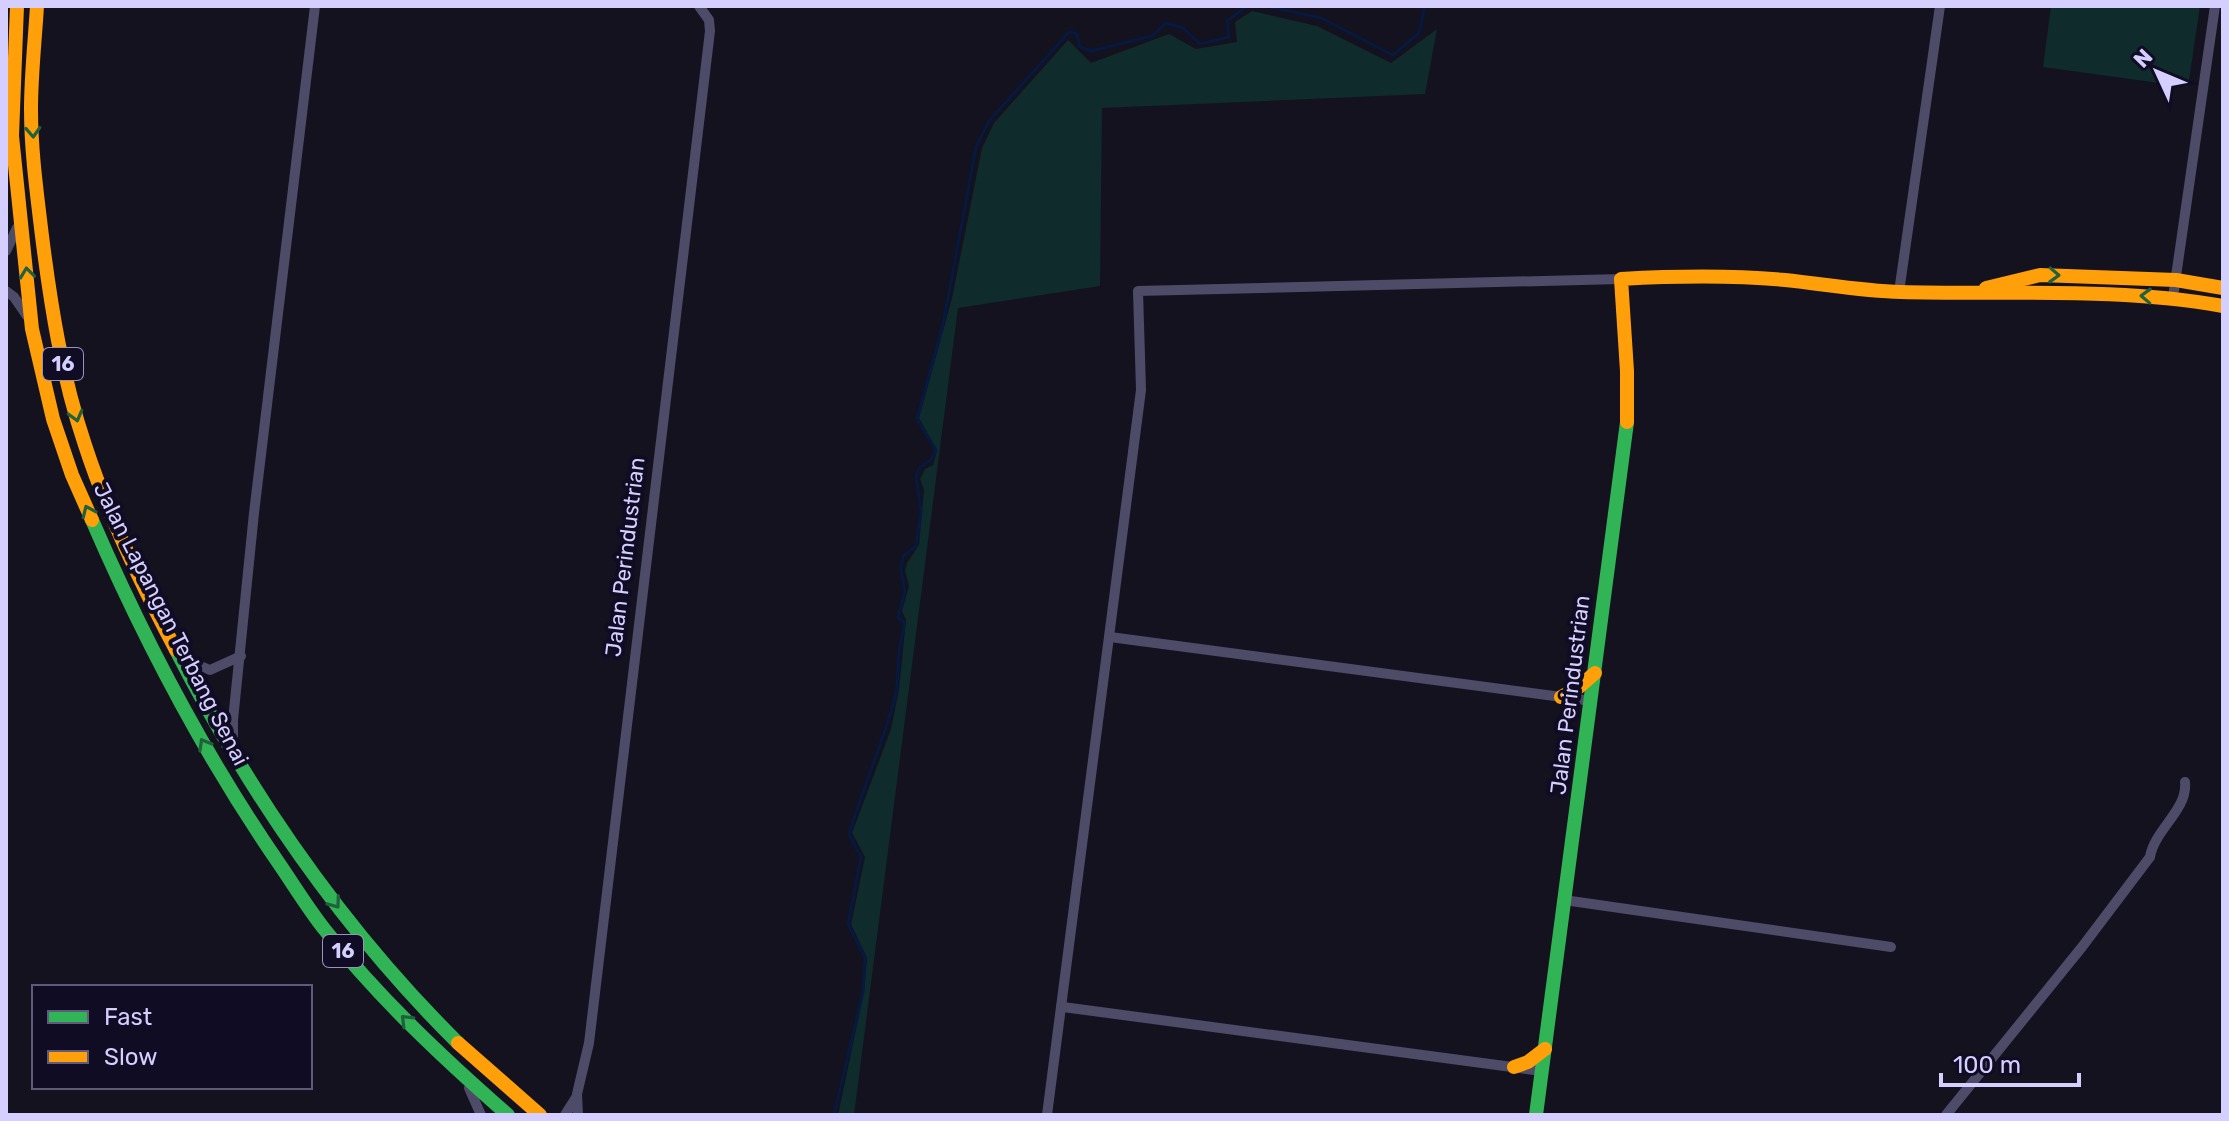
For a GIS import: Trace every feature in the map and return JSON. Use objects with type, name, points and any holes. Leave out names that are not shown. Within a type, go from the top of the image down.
[{"type":"main road","name":"Jalan Lapangan Terbang Senai","points":[[17,6],[12,136],[32,329],[53,419],[72,475],[104,548],[184,708],[243,811],[341,949],[373,986],[461,1074],[508,1115]]},
{"type":"main road","name":"Jalan Lapangan Terbang Senai","points":[[37,6],[31,97],[40,219],[55,331],[93,471],[123,545],[177,655],[238,765],[343,913],[422,1006],[513,1094],[540,1115]]},
{"type":"main road","points":[[1621,279],[1687,275],[1782,280],[1899,292],[1978,291],[2173,297],[2223,306]]},
{"type":"main road","points":[[1978,291],[2011,280],[2040,275],[2176,280],[2223,288]]},
{"type":"main road","name":"Jalan Perindustrian","points":[[1536,1115],[1627,419],[1621,279]]},
{"type":"main road","points":[[1561,697],[1595,673]]},
{"type":"main road","points":[[1514,1067],[1528,1062],[1545,1049]]},
{"type":"street","points":[[238,765],[231,740],[254,513],[315,6]]},
{"type":"street","name":"Jalan Perindustrian","points":[[578,1115],[577,1094],[589,1043],[710,31],[709,20],[699,6]]},
{"type":"street","points":[[1899,292],[1940,6]]},
{"type":"street","points":[[2173,297],[2215,6]]},
{"type":"street","points":[[6,251],[15,237],[19,218]]},
{"type":"street","points":[[1047,1115],[1141,390],[1138,291],[1621,279]]},
{"type":"street","points":[[6,291],[20,305],[32,329]]},
{"type":"street","points":[[1110,637],[1592,701]]},
{"type":"street","points":[[177,655],[210,670],[241,656]]},
{"type":"street","points":[[1946,1115],[2082,947],[2150,857],[2151,846],[2184,797],[2185,782]]},
{"type":"street","points":[[1564,900],[1891,947]]},
{"type":"street","points":[[1063,1007],[1542,1071]]},
{"type":"street","points":[[461,1074],[477,1100],[481,1115]]},
{"type":"street","points":[[565,1115],[577,1094]]},
{"type":"green space","points":[[2051,6],[2200,6],[2188,87],[2043,67]]},
{"type":"green space","points":[[1252,11],[1317,26],[1391,63],[1437,29],[1425,94],[1102,108],[1100,286],[958,308],[854,1115],[838,1115],[864,991],[867,958],[851,924],[865,857],[852,833],[891,729],[899,689],[906,620],[902,611],[909,586],[905,570],[919,545],[924,490],[920,479],[925,469],[933,465],[937,451],[919,418],[952,298],[982,148],[994,123],[1068,40],[1091,63],[1169,34],[1196,49],[1237,42],[1235,22]]},
{"type":"waterway","points":[[834,1115],[863,992],[865,958],[848,924],[861,857],[849,835],[896,691],[904,622],[898,618],[905,591],[901,570],[903,556],[916,546],[921,512],[916,476],[936,450],[917,419],[943,325],[976,147],[989,121],[1069,32],[1076,33],[1080,47],[1091,51],[1152,36],[1166,23],[1183,28],[1200,44],[1229,37],[1227,21],[1247,6]]},
{"type":"waterway","points":[[1265,6],[1321,18],[1393,55],[1419,33],[1425,6]]},
{"type":"traffic: fast","points":[[1536,1115],[1627,422]]},
{"type":"traffic: fast","points":[[92,520],[155,654],[202,740],[308,906],[389,1003],[508,1115]]},
{"type":"traffic: fast","points":[[176,650],[235,756],[302,858],[376,954],[458,1043]]},
{"type":"traffic: slow","points":[[17,6],[12,136],[32,329],[53,419],[72,475],[92,520]]},
{"type":"traffic: slow","points":[[37,6],[31,125],[42,236],[58,342],[77,419],[104,498],[176,650]]},
{"type":"traffic: slow","points":[[1986,288],[2040,275],[2176,280],[2223,288]]},
{"type":"traffic: slow","points":[[1627,422],[1621,279],[1744,277],[1886,291],[2103,294],[2223,306]]},
{"type":"traffic: slow","points":[[1561,697],[1595,673]]},
{"type":"traffic: slow","points":[[458,1043],[540,1115]]},
{"type":"traffic: slow","points":[[1514,1067],[1528,1062],[1545,1049]]}]
